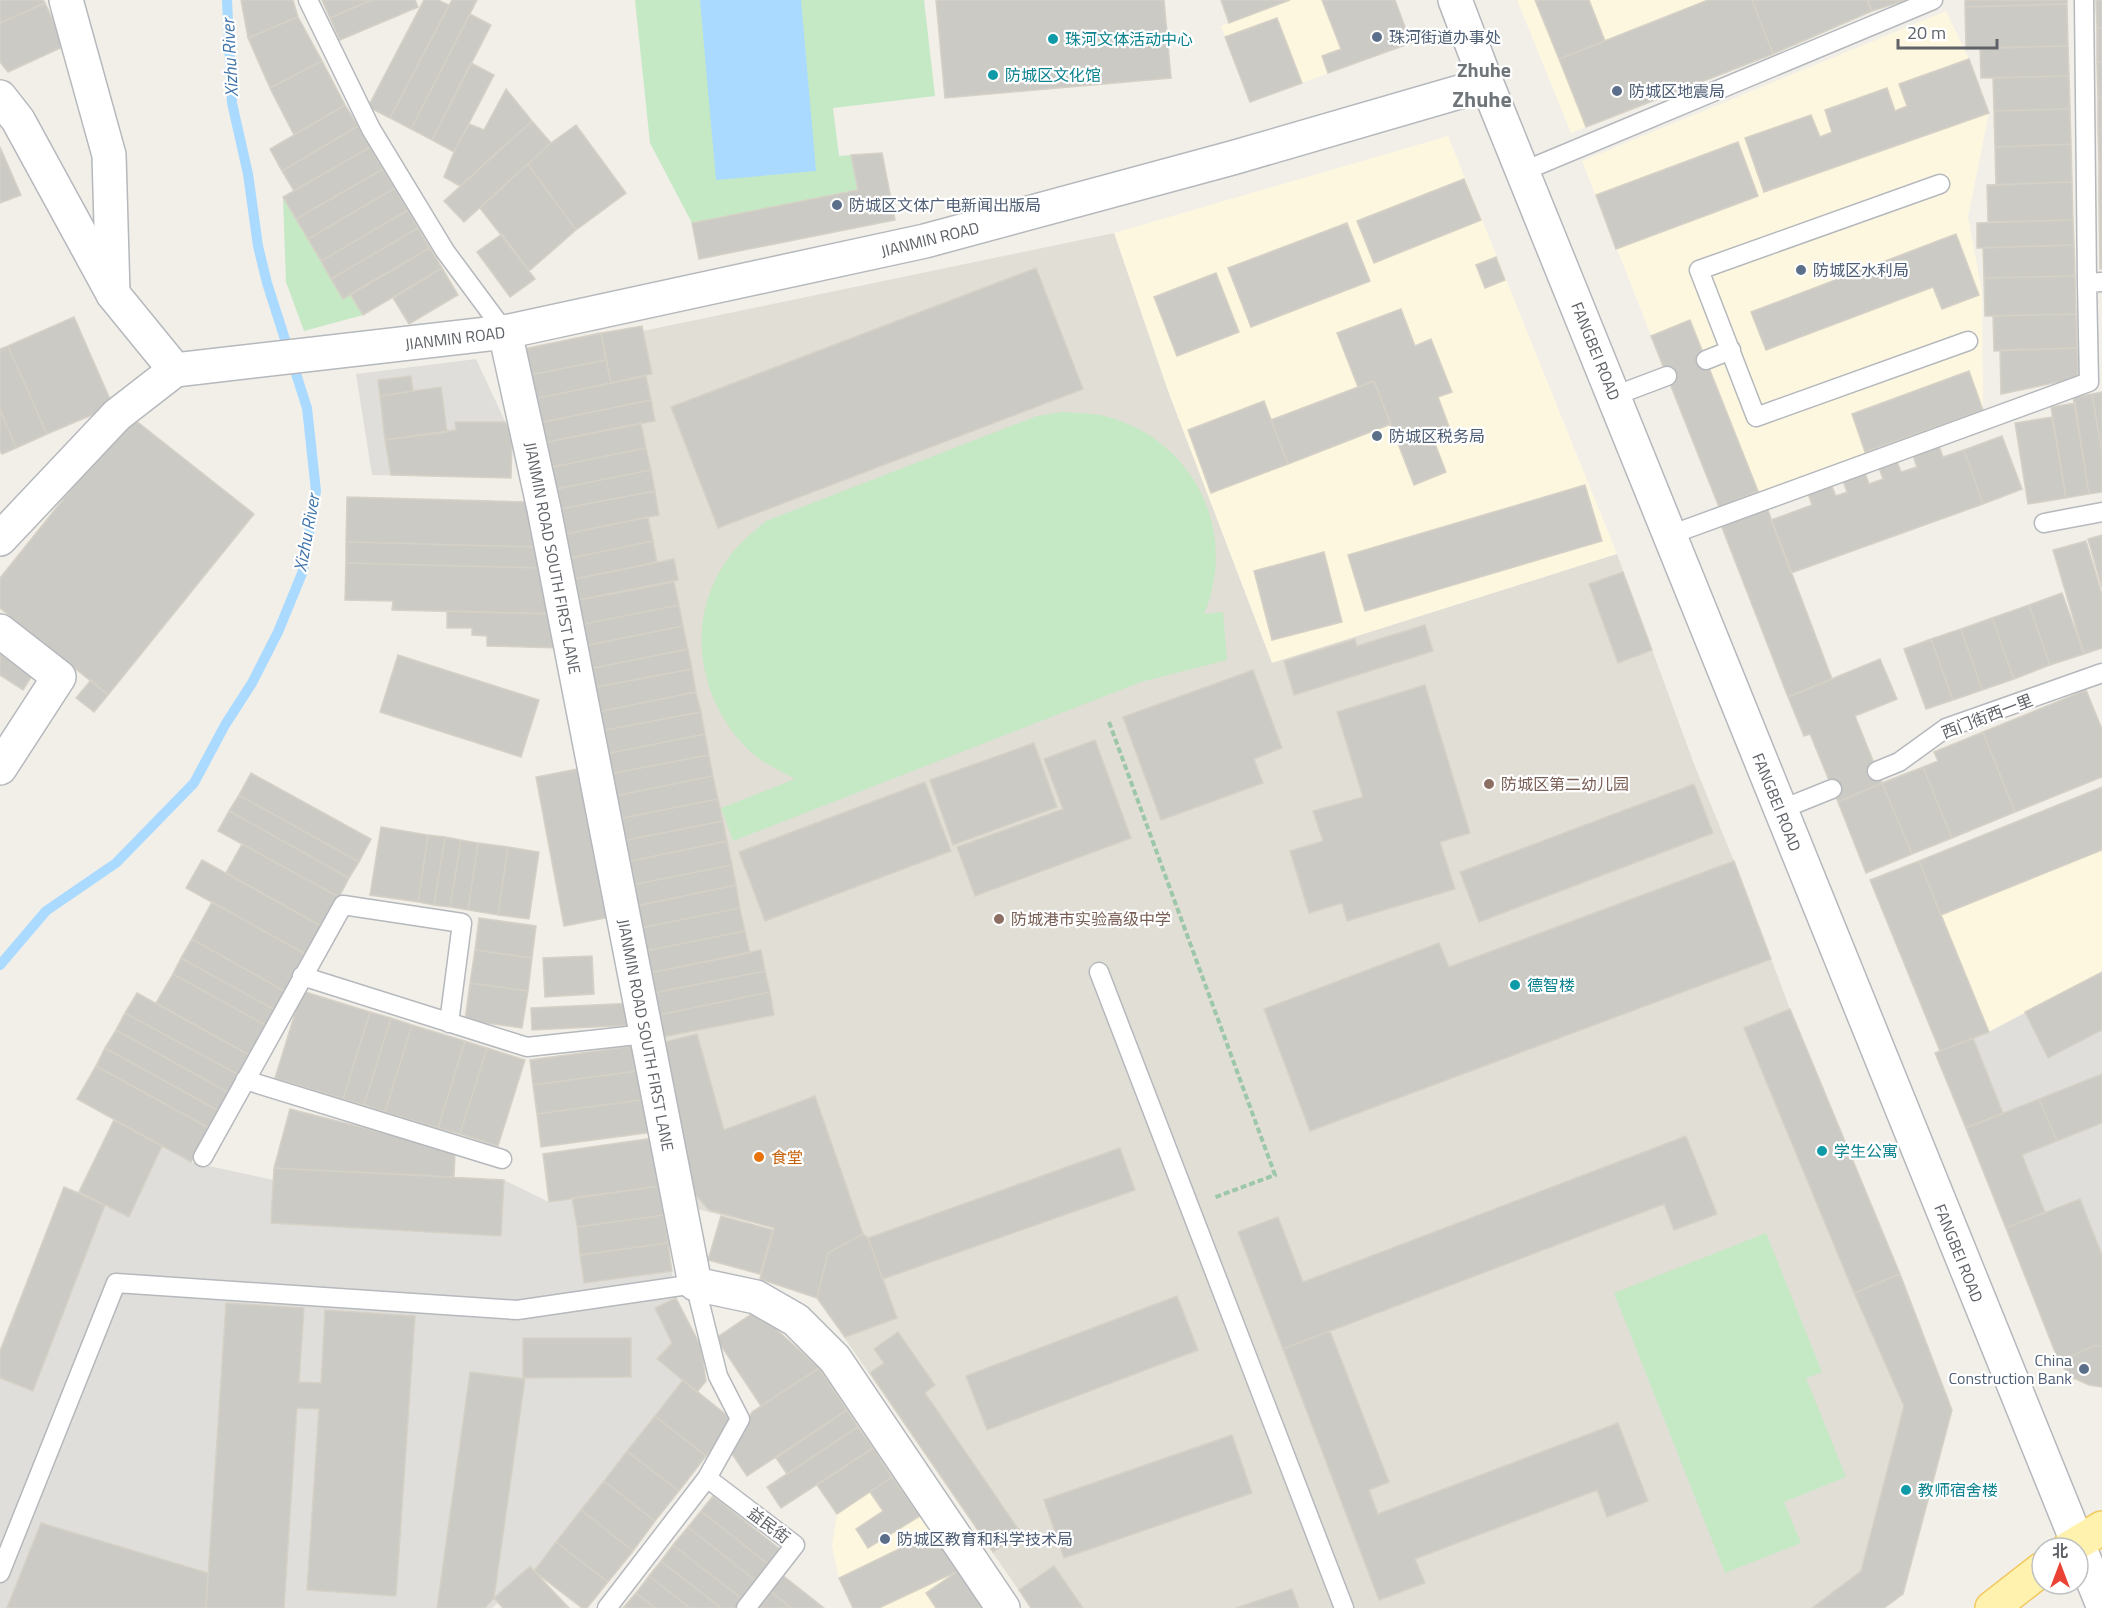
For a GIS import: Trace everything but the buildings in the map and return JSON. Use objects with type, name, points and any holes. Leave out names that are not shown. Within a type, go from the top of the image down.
[{"type":"main road","points":[[2085,1536],[2102,1515]]},
{"type":"main road","points":[[1992,1608],[2030,1578]]},
{"type":"street","points":[[66,0],[109,155],[113,294]]},
{"type":"street","name":"FANGBEI ROAD","points":[[1455,0],[1780,810],[2082,1536]]},
{"type":"street","name":"JIANMIN ROAD","points":[[175,370],[505,332],[925,241],[1232,158],[1487,84]]},
{"type":"street","points":[[0,97],[18,120],[113,294],[175,370],[117,415],[0,538]]},
{"type":"street","name":"JIANMIN ROAD SOUTH FIRST LANE","points":[[505,332],[544,509],[695,1284]]},
{"type":"street","points":[[0,631],[59,677],[0,768]]},
{"type":"street","points":[[695,1284],[756,1297],[796,1320],[835,1359],[1003,1608]]},
{"type":"street","name":"FANGBEI ROAD","points":[[2090,1563],[2102,1603]]},
{"type":"lane","points":[[308,0],[371,129],[445,251],[505,332]]},
{"type":"lane","points":[[1524,171],[1933,0]]},
{"type":"lane","points":[[1670,535],[2089,382],[2094,283],[2084,0]]},
{"type":"lane","points":[[1940,183],[1699,270],[1756,417],[1968,341]]},
{"type":"lane","points":[[1706,360],[1731,350]]},
{"type":"lane","points":[[1614,396],[1667,376]]},
{"type":"lane","points":[[2044,523],[2102,512]]},
{"type":"lane","name":"西门街西一里","points":[[1877,771],[1899,762],[1946,728],[2102,673]]},
{"type":"lane","points":[[1780,810],[1833,789]]},
{"type":"lane","points":[[203,1156],[343,905],[462,923],[449,1023]]},
{"type":"lane","points":[[1099,972],[1344,1608]]},
{"type":"lane","points":[[302,976],[526,1047],[645,1034]]},
{"type":"lane","points":[[245,1080],[502,1159]]},
{"type":"lane","points":[[0,1573],[116,1283],[517,1310],[695,1284],[718,1377],[740,1419],[707,1479],[607,1608]]},
{"type":"lane","name":"益民街","points":[[707,1479],[795,1545],[746,1608]]},
{"type":"path","points":[[1109,722],[1275,1175],[1189,1206]]},
{"type":"shaded area","points":[[1290,0],[1395,0],[1411,43],[1250,102],[1221,26]]},
{"type":"shaded area","name":"防城区地震局","points":[[1517,0],[1867,0],[1872,11],[1773,54],[1571,133]]},
{"type":"shaded area","name":"防城区水利局","points":[[1946,11],[1969,59],[1989,113],[1968,217],[1982,292],[1983,410],[1719,507],[1582,161]]},
{"type":"shaded area","name":"防城区税务局","points":[[1448,136],[1617,554],[1272,663],[1168,391],[1114,233]]},
{"type":"shaded area","name":"防城港市实验高级中学","points":[[1114,233],[1168,391],[1272,663],[1617,554],[1694,764],[1734,861],[1790,1009],[1900,1274],[1952,1410],[1903,1594],[1884,1608],[1031,1608],[817,1298],[760,1279],[774,1228],[692,1208],[662,1037],[774,1014],[761,951],[750,953],[674,582],[678,580],[674,559],[657,562],[648,517],[659,514],[641,423],[655,420],[646,376],[652,374],[643,331]]},
{"type":"shaded area","points":[[476,359],[512,436],[511,478],[372,475],[356,374]]},
{"type":"shaded area","points":[[2102,787],[2102,972],[1988,1032],[1940,1051],[1870,880]]},
{"type":"shaded area","points":[[2102,972],[2102,1346],[2059,1362],[1935,1053],[1989,1032]]},
{"type":"shaded area","points":[[290,1109],[455,1151],[454,1177],[504,1180],[549,1202],[572,1198],[584,1283],[672,1271],[676,1298],[655,1308],[672,1343],[657,1359],[683,1380],[534,1571],[529,1566],[494,1598],[498,1603],[492,1608],[0,1608],[0,1348],[64,1187],[79,1192],[114,1120],[191,1162],[273,1180],[274,1168]]},
{"type":"shaded area","name":"防城区教育和科学技术局","points":[[892,1477],[983,1608],[853,1608],[839,1578],[832,1546],[837,1514]]},
{"type":"green space","points":[[635,0],[924,0],[935,96],[833,108],[839,156],[882,153],[895,220],[699,259],[692,223],[650,143]]},
{"type":"green space","points":[[283,197],[343,298],[350,294],[363,315],[304,331],[286,282]]},
{"type":"green space","points":[[1062,412],[1106,416],[1141,431],[1167,448],[1187,470],[1202,495],[1212,523],[1216,553],[1213,583],[1204,614],[1223,612],[1227,660],[1141,682],[733,841],[721,808],[795,779],[752,753],[719,711],[709,686],[703,661],[702,635],[705,609],[714,584],[727,560],[745,539],[766,521],[1037,416]]},
{"type":"green space","points":[[1766,1233],[1822,1372],[1806,1378],[1846,1477],[1784,1502],[1801,1543],[1725,1573],[1614,1293]]},
{"type":"water","points":[[700,0],[801,0],[816,171],[716,180]]},
{"type":"waterway","name":"Xizhu River","points":[[0,965],[46,911],[116,863],[194,783],[225,725],[252,683],[278,632],[303,571],[316,491],[307,408],[267,283],[258,246],[248,174],[232,103],[227,0]]},
{"type":"place","name":"珠河街道办事处","points":[[1377,37]]},
{"type":"place","name":"珠河文体活动中心","points":[[1053,39]]},
{"type":"place","name":"防城区文化馆","points":[[993,75]]},
{"type":"place","name":"防城区地震局","points":[[1617,91]]},
{"type":"place","name":"防城区文体广电新闻出版局","points":[[837,205]]},
{"type":"place","name":"防城区水利局","points":[[1801,270]]},
{"type":"place","name":"防城区税务局","points":[[1377,436]]},
{"type":"place","name":"防城区第二幼儿园","points":[[1489,784]]},
{"type":"place","name":"防城港市实验高级中学","points":[[999,919]]},
{"type":"place","name":"德智楼","points":[[1515,985]]},
{"type":"place","name":"学生公寓","points":[[1822,1151]]},
{"type":"place","name":"食堂","points":[[759,1157]]},
{"type":"place","name":"China Construction Bank","points":[[2084,1369]]},
{"type":"place","name":"教师宿舍楼","points":[[1906,1490]]},
{"type":"place","name":"防城区教育和科学技术局","points":[[885,1539]]},
{"type":"district","name":"Zhuhe","points":[[1484,70]]},
{"type":"district","name":"Zhuhe","points":[[1482,99]]}]
